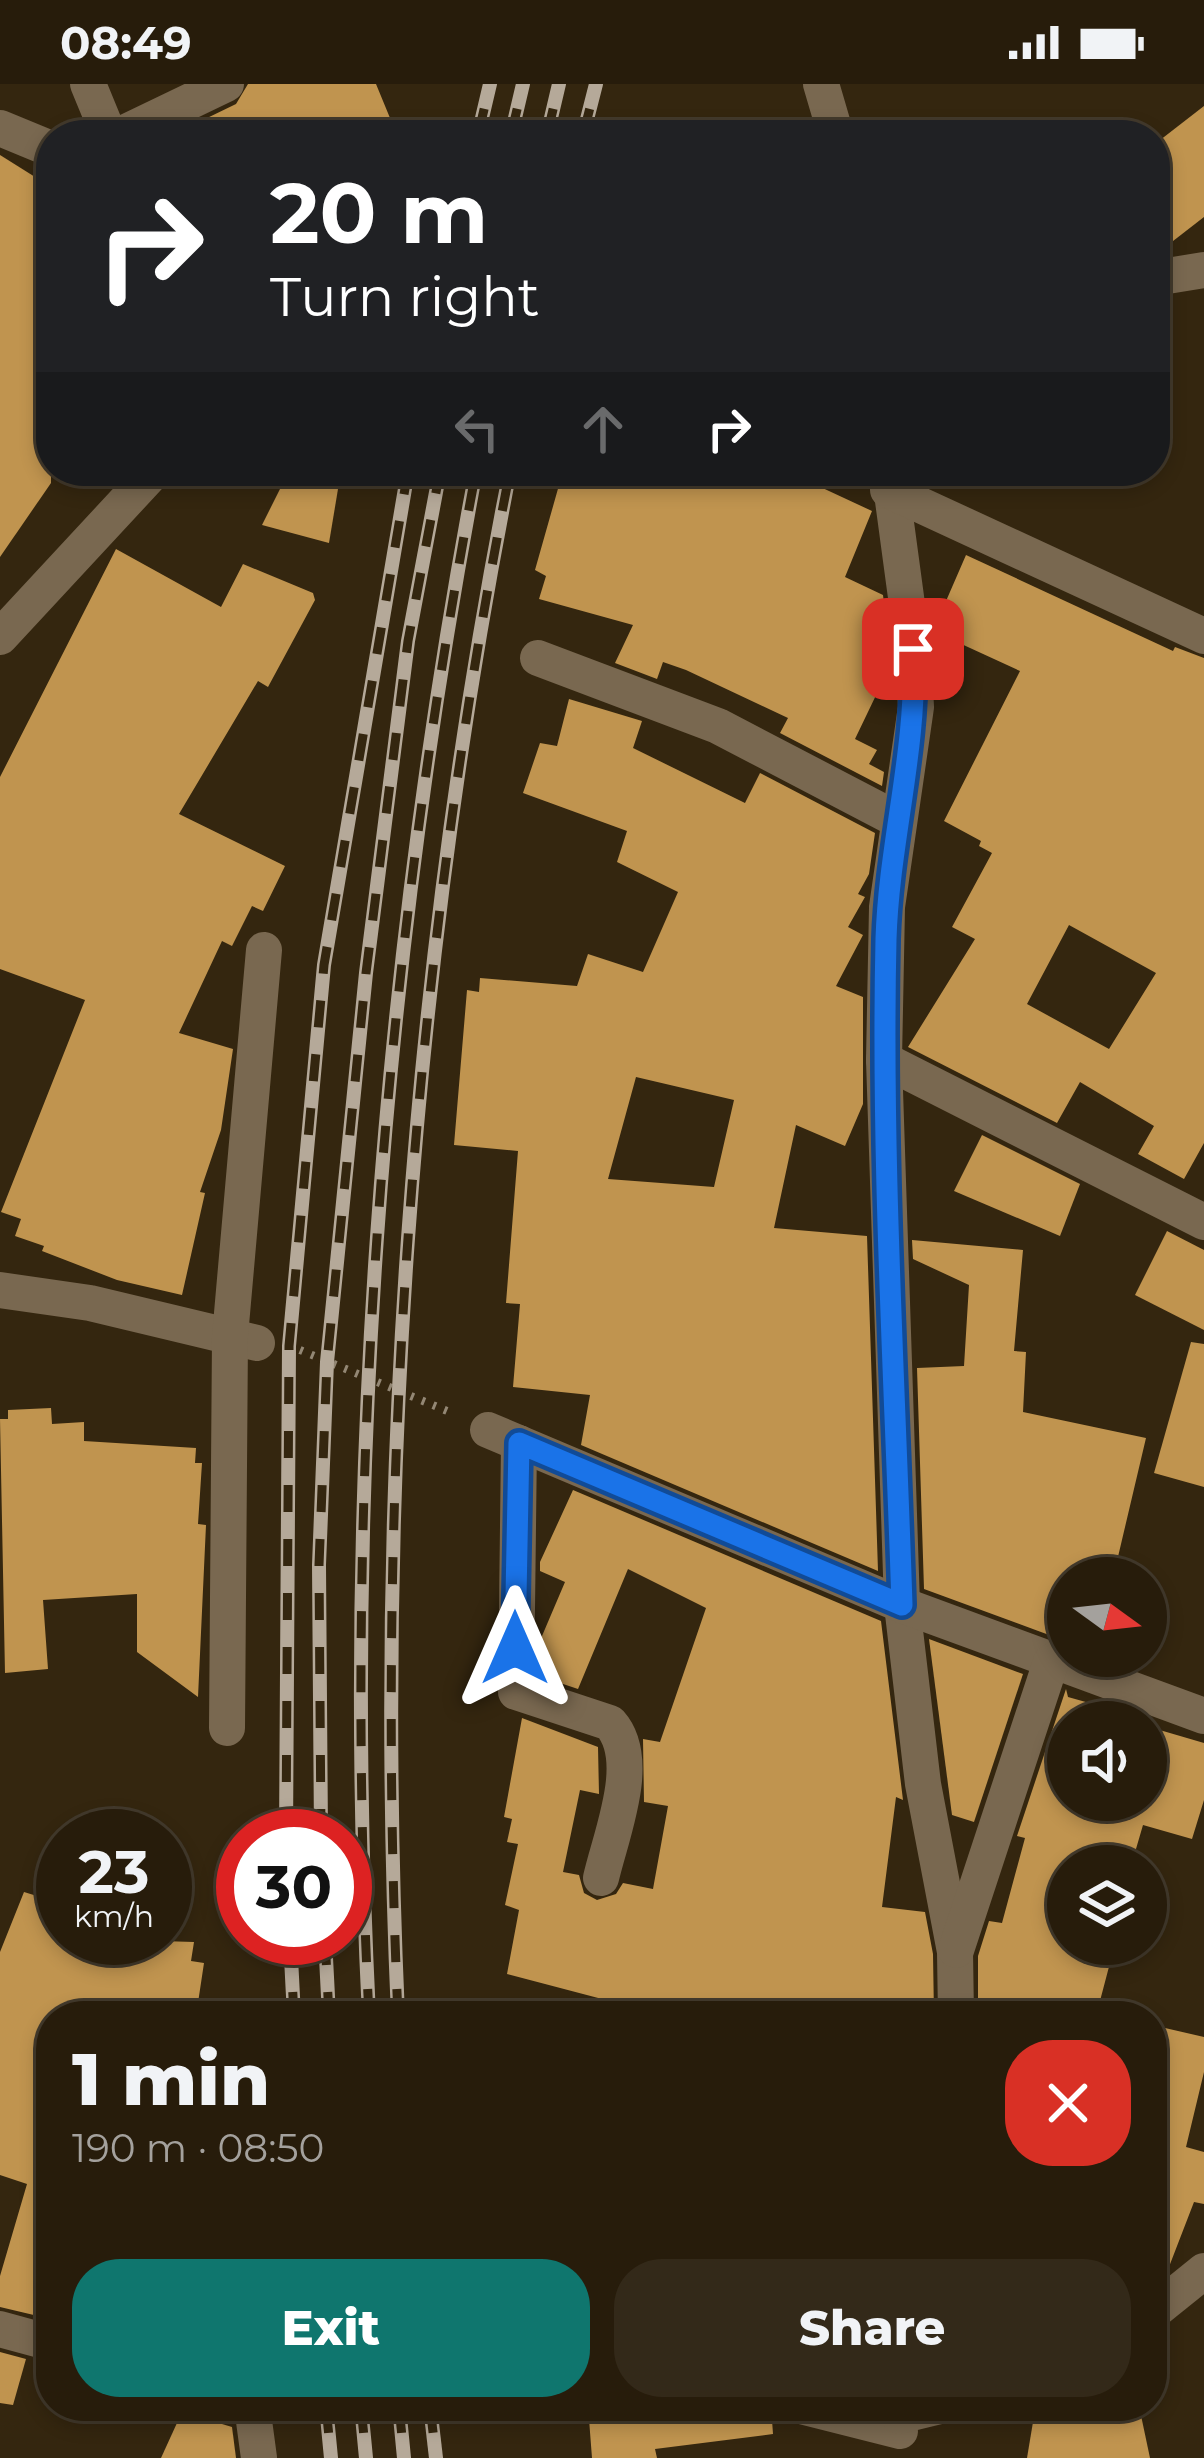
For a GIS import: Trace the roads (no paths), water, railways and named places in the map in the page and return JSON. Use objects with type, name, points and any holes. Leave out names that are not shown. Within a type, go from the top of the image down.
[{"type":"street","points":[[88,84],[103,120]]},
{"type":"street","points":[[151,120],[226,84]]},
{"type":"street","points":[[821,84],[832,120]]},
{"type":"street","points":[[0,128],[36,143]]},
{"type":"street","points":[[1170,276],[1204,270]]},
{"type":"street","points":[[0,637],[140,486]]},
{"type":"street","points":[[889,486],[913,649],[916,707],[887,908],[884,1060],[902,1605],[923,1784],[955,1952],[956,2001]]},
{"type":"street","points":[[900,486],[1204,636]]},
{"type":"street","points":[[538,658],[718,726],[898,820]]},
{"type":"street","points":[[227,1727],[263,950]]},
{"type":"street","points":[[884,1060],[1204,1222]]},
{"type":"street","points":[[0,1290],[90,1303],[243,1340]]},
{"type":"street","points":[[601,1878],[627,1757],[621,1735],[610,1723],[515,1692],[503,1437],[902,1605],[1047,1660]]},
{"type":"street","points":[[955,1952],[1047,1674]]},
{"type":"street","points":[[1094,1677],[1204,1716]]},
{"type":"street","points":[[1167,2301],[1204,2271]]},
{"type":"street","points":[[0,2329],[36,2339]]},
{"type":"street","points":[[254,2421],[259,2458]]},
{"type":"street","points":[[868,2421],[900,2428]]},
{"type":"railway","points":[[482,120],[490,84]]},
{"type":"railway","points":[[515,120],[523,84]]},
{"type":"railway","points":[[551,120],[559,84]]},
{"type":"railway","points":[[587,120],[596,84]]},
{"type":"railway","points":[[286,1809],[289,1346],[324,965],[405,486]]},
{"type":"railway","points":[[321,1809],[319,1565],[327,1362],[366,973],[408,641],[437,486]]},
{"type":"railway","points":[[368,2001],[361,1628],[377,1240],[415,854],[473,486]]},
{"type":"railway","points":[[398,2001],[392,1628],[408,1240],[447,853],[507,486]]},
{"type":"railway","points":[[291,1965],[293,2001]]},
{"type":"railway","points":[[326,1965],[328,2001]]},
{"type":"railway","points":[[327,2421],[331,2458]]},
{"type":"railway","points":[[362,2421],[366,2458]]},
{"type":"railway","points":[[400,2421],[404,2458]]},
{"type":"railway","points":[[432,2421],[436,2458]]}]
